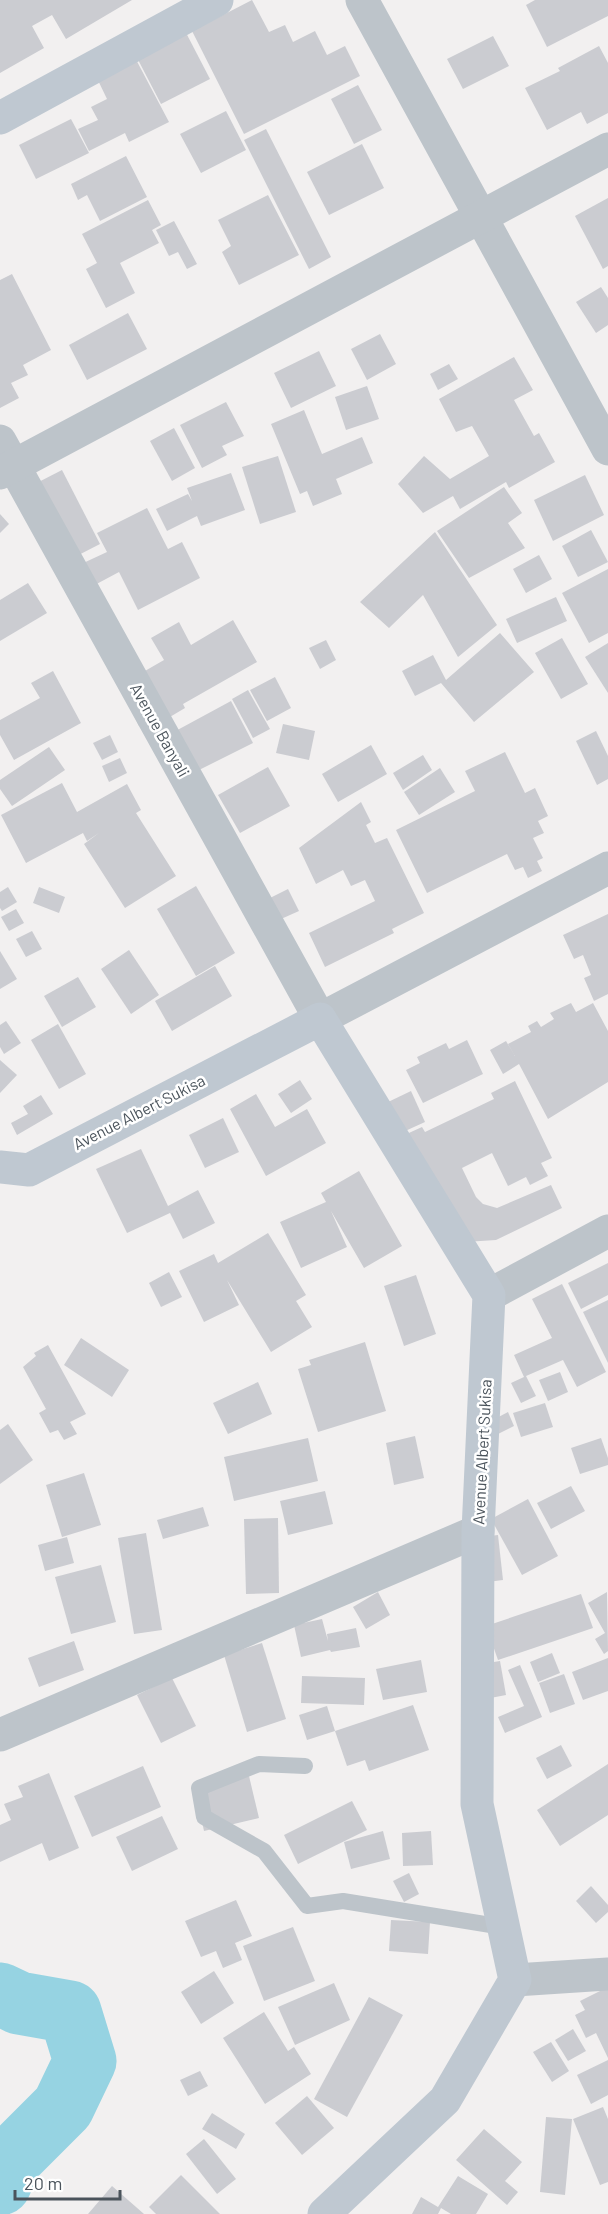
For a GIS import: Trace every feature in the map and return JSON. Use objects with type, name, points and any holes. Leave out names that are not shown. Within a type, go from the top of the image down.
[{"type":"street","points":[[0,118],[217,0]]},
{"type":"street","points":[[362,0],[608,449]]},
{"type":"street","points":[[5,460],[480,218],[608,149]]},
{"type":"street","name":"Avenue Banyali","points":[[5,460],[320,1019]]},
{"type":"street","points":[[608,868],[320,1019],[489,1295],[608,1231]]},
{"type":"street","name":"Avenue Albert Sukisa","points":[[0,1167],[29,1170],[320,1019]]},
{"type":"street","name":"Avenue Albert Sukisa","points":[[489,1295],[478,1531],[477,1804],[515,1980]]},
{"type":"street","points":[[0,1735],[478,1531]]},
{"type":"street","points":[[324,2214],[445,2100],[515,1980],[608,1974]]},
{"type":"lane","points":[[305,1766],[259,1764],[199,1788],[204,1817],[264,1851],[307,1906],[343,1901],[503,1927]]},
{"type":"building","points":[[0,0],[132,0],[66,39],[52,15],[32,26],[44,48],[0,73]]},
{"type":"building","points":[[252,0],[269,32],[285,25],[293,42],[315,31],[327,55],[345,46],[360,76],[244,134],[192,31]]},
{"type":"building","points":[[535,0],[608,0],[608,16],[547,47],[526,5]]},
{"type":"building","points":[[183,27],[210,79],[161,104],[134,52]]},
{"type":"building","points":[[493,36],[509,66],[463,89],[447,59]]},
{"type":"building","points":[[599,46],[608,63],[608,113],[587,124],[581,112],[547,130],[525,88],[560,71],[558,68]]},
{"type":"building","points":[[132,52],[169,122],[129,142],[125,133],[89,151],[78,129],[98,120],[91,107],[107,99],[94,72]]},
{"type":"building","points":[[358,85],[382,130],[354,144],[331,99]]},
{"type":"building","points":[[226,111],[246,150],[201,173],[180,134]]},
{"type":"building","points":[[71,119],[89,153],[36,179],[19,145]]},
{"type":"building","points":[[266,129],[331,257],[309,269],[244,140]]},
{"type":"building","points":[[362,144],[384,188],[329,215],[307,172]]},
{"type":"building","points":[[126,156],[147,197],[100,221],[87,195],[78,200],[71,184]]},
{"type":"building","points":[[268,195],[299,255],[239,285],[222,252],[231,246],[218,220]]},
{"type":"building","points":[[608,198],[608,266],[603,269],[575,216]]},
{"type":"building","points":[[148,200],[161,225],[152,230],[159,243],[120,263],[135,293],[106,308],[86,269],[97,263],[82,234]]},
{"type":"building","points":[[174,221],[197,264],[187,269],[178,252],[169,256],[156,230]]},
{"type":"building","points":[[12,274],[51,350],[23,365],[28,375],[11,383],[19,398],[0,408],[0,280]]},
{"type":"building","points":[[601,287],[608,298],[608,325],[596,333],[576,302]]},
{"type":"building","points":[[128,313],[147,349],[87,380],[69,345]]},
{"type":"building","points":[[380,334],[396,364],[367,380],[351,349]]},
{"type":"building","points":[[319,351],[336,386],[291,408],[274,373]]},
{"type":"building","points":[[514,357],[533,390],[514,400],[534,436],[539,433],[555,462],[509,488],[506,482],[460,509],[453,496],[423,513],[398,484],[424,456],[450,479],[489,456],[472,426],[456,432],[439,399]]},
{"type":"building","points":[[449,364],[458,379],[438,390],[430,374]]},
{"type":"building","points":[[367,386],[379,419],[346,430],[335,397]]},
{"type":"building","points":[[226,402],[244,436],[222,446],[227,455],[202,468],[180,425]]},
{"type":"building","points":[[304,410],[322,454],[362,437],[373,463],[336,479],[342,494],[313,506],[307,491],[300,494],[271,424]]},
{"type":"building","points":[[174,428],[195,468],[172,481],[150,441]]},
{"type":"building","points":[[278,456],[296,512],[260,524],[242,467]]},
{"type":"building","points":[[62,470],[100,544],[63,563],[25,489]]},
{"type":"building","points":[[231,473],[245,510],[201,526],[197,516],[167,531],[156,509],[188,494],[192,501],[187,488]]},
{"type":"building","points":[[585,475],[604,515],[553,541],[534,500]]},
{"type":"building","points":[[504,487],[522,513],[508,523],[525,548],[469,578],[437,531]]},
{"type":"building","points":[[147,508],[168,549],[182,542],[200,578],[138,610],[119,572],[91,587],[79,565],[107,552],[97,533]]},
{"type":"building","points":[[0,514],[9,524],[0,533]]},
{"type":"building","points":[[591,530],[608,562],[578,577],[562,546]]},
{"type":"building","points":[[435,532],[497,625],[458,657],[423,595],[389,628],[360,602]]},
{"type":"building","points":[[539,555],[552,579],[526,593],[513,569]]},
{"type":"building","points":[[608,569],[608,633],[589,643],[562,593]]},
{"type":"building","points":[[28,583],[47,613],[0,641],[0,600]]},
{"type":"building","points":[[556,597],[567,621],[517,643],[506,619]]},
{"type":"building","points":[[233,620],[257,662],[183,704],[185,708],[148,730],[144,724],[139,726],[130,707],[131,679],[164,660],[151,638],[179,622],[191,645]]},
{"type":"building","points":[[500,633],[534,672],[474,722],[441,683],[415,696],[402,671],[433,655],[446,680]]},
{"type":"building","points":[[562,638],[588,684],[561,699],[535,653]]},
{"type":"building","points":[[326,640],[336,660],[320,669],[309,648]]},
{"type":"building","points":[[608,643],[608,693],[585,657]]},
{"type":"building","points":[[53,671],[81,723],[14,760],[0,735],[0,720],[40,698],[31,683]]},
{"type":"building","points":[[275,677],[291,708],[267,721],[250,690]]},
{"type":"building","points":[[248,690],[270,729],[253,738],[232,699]]},
{"type":"building","points":[[231,701],[253,743],[179,780],[159,740]]},
{"type":"building","points":[[283,724],[315,731],[309,760],[276,753]]},
{"type":"building","points":[[596,731],[608,756],[608,779],[597,785],[576,741]]},
{"type":"building","points":[[110,735],[118,752],[102,760],[93,743]]},
{"type":"building","points":[[371,745],[387,774],[338,802],[322,774]]},
{"type":"building","points":[[49,747],[65,770],[12,806],[0,789],[0,780]]},
{"type":"building","points":[[505,752],[525,793],[535,788],[548,816],[538,821],[544,833],[533,838],[543,858],[537,861],[542,871],[528,878],[523,867],[515,870],[507,854],[427,893],[396,830],[475,791],[465,771]]},
{"type":"building","points":[[423,755],[432,770],[403,790],[393,773]]},
{"type":"building","points":[[120,758],[127,773],[109,782],[102,766]]},
{"type":"building","points":[[268,767],[290,806],[240,833],[218,795]]},
{"type":"building","points":[[440,768],[455,792],[419,815],[404,792]]},
{"type":"building","points":[[62,783],[77,812],[127,784],[141,810],[136,813],[176,876],[125,908],[84,844],[99,833],[87,841],[83,833],[26,863],[1,815]]},
{"type":"building","points":[[361,802],[371,822],[366,825],[375,843],[387,838],[424,913],[392,929],[394,933],[325,967],[309,933],[375,901],[365,880],[351,886],[343,870],[316,884],[299,848]]},
{"type":"building","points":[[196,886],[235,953],[196,976],[157,909]]},
{"type":"building","points":[[8,887],[17,902],[2,911],[0,892]]},
{"type":"building","points":[[39,887],[65,897],[59,913],[33,903]]},
{"type":"building","points":[[288,889],[299,911],[281,919],[270,898]]},
{"type":"building","points":[[16,909],[24,923],[9,931],[1,917]]},
{"type":"building","points":[[608,914],[608,994],[594,1001],[584,978],[591,975],[583,955],[574,959],[563,935]]},
{"type":"building","points":[[32,931],[42,949],[26,957],[16,939]]},
{"type":"building","points":[[129,950],[159,995],[131,1014],[101,969]]},
{"type":"building","points":[[0,951],[17,979],[0,989]]},
{"type":"building","points":[[215,966],[232,996],[172,1031],[155,1001]]},
{"type":"building","points":[[78,977],[96,1007],[62,1027],[44,996]]},
{"type":"building","points":[[571,1003],[576,1012],[593,1003],[608,1031],[608,1082],[548,1119],[519,1064],[503,1074],[490,1050],[506,1041],[515,1056],[508,1044],[531,1032],[528,1026],[537,1021],[541,1027],[554,1019],[550,1013]]},
{"type":"building","points":[[6,1021],[21,1043],[4,1054],[0,1047],[0,1025]]},
{"type":"building","points":[[58,1024],[86,1074],[59,1089],[31,1040]]},
{"type":"building","points":[[467,1040],[483,1074],[423,1103],[406,1070],[420,1063],[417,1057],[446,1043],[449,1049]]},
{"type":"building","points":[[0,1060],[17,1075],[0,1093]]},
{"type":"building","points":[[300,1080],[312,1099],[291,1113],[278,1094]]},
{"type":"building","points":[[515,1081],[552,1158],[541,1163],[548,1176],[530,1185],[526,1177],[508,1186],[492,1153],[462,1168],[476,1197],[483,1204],[497,1208],[551,1185],[562,1208],[496,1240],[465,1242],[400,1137],[422,1127],[425,1132],[494,1099],[491,1093]]},
{"type":"building","points":[[411,1091],[425,1122],[403,1132],[386,1103]]},
{"type":"building","points":[[256,1094],[275,1127],[307,1109],[326,1143],[266,1176],[230,1109]]},
{"type":"building","points":[[41,1095],[53,1114],[17,1135],[11,1123],[28,1114],[23,1106]]},
{"type":"building","points":[[223,1118],[239,1152],[205,1168],[189,1135]]},
{"type":"building","points":[[141,1149],[168,1206],[198,1190],[215,1223],[183,1239],[170,1213],[127,1233],[96,1169]]},
{"type":"building","points":[[359,1171],[402,1246],[364,1268],[331,1211],[347,1247],[301,1268],[280,1222],[326,1202],[321,1193]]},
{"type":"building","points":[[268,1233],[306,1295],[296,1301],[312,1327],[271,1352],[227,1280],[239,1305],[204,1322],[179,1271],[214,1254],[218,1263]]},
{"type":"building","points":[[608,1263],[608,1295],[581,1309],[568,1283]]},
{"type":"building","points":[[169,1272],[182,1297],[161,1307],[149,1283]]},
{"type":"building","points":[[416,1275],[436,1334],[404,1346],[384,1286]]},
{"type":"building","points":[[562,1284],[606,1372],[577,1387],[563,1360],[526,1376],[536,1396],[521,1403],[511,1383],[524,1377],[514,1355],[552,1338],[532,1299]]},
{"type":"building","points":[[608,1300],[608,1363],[583,1312]]},
{"type":"building","points":[[81,1338],[129,1370],[112,1397],[64,1365]]},
{"type":"building","points":[[365,1342],[386,1411],[318,1432],[298,1369],[311,1365],[309,1360]]},
{"type":"building","points":[[48,1345],[86,1414],[70,1422],[77,1434],[64,1440],[58,1430],[50,1433],[39,1413],[46,1409],[23,1367],[36,1356],[34,1353]]},
{"type":"building","points":[[560,1372],[568,1392],[548,1401],[539,1380]]},
{"type":"building","points":[[258,1382],[272,1414],[228,1434],[213,1403]]},
{"type":"building","points":[[545,1403],[553,1427],[521,1437],[513,1413]]},
{"type":"building","points":[[508,1412],[514,1426],[496,1435],[489,1422]]},
{"type":"building","points":[[8,1424],[33,1460],[0,1484],[0,1430]]},
{"type":"building","points":[[415,1436],[424,1478],[394,1485],[386,1443]]},
{"type":"building","points":[[308,1438],[318,1481],[234,1501],[224,1457]]},
{"type":"building","points":[[601,1438],[608,1465],[580,1474],[571,1448]]},
{"type":"building","points":[[84,1473],[101,1525],[62,1537],[46,1485]]},
{"type":"building","points":[[571,1486],[585,1511],[551,1529],[537,1503]]},
{"type":"building","points":[[325,1491],[333,1524],[288,1535],[280,1501]]},
{"type":"building","points":[[528,1499],[558,1556],[522,1575],[491,1519]]},
{"type":"building","points":[[203,1507],[209,1526],[163,1539],[157,1520]]},
{"type":"building","points":[[278,1518],[279,1593],[246,1594],[244,1519]]},
{"type":"building","points":[[146,1533],[162,1630],[134,1634],[118,1538]]},
{"type":"building","points":[[498,1535],[503,1580],[479,1583],[474,1538]]},
{"type":"building","points":[[67,1537],[74,1563],[45,1571],[38,1545]]},
{"type":"building","points":[[101,1565],[116,1622],[71,1634],[55,1577]]},
{"type":"building","points":[[378,1592],[390,1615],[366,1629],[353,1607]]},
{"type":"building","points":[[607,1592],[608,1651],[604,1654],[595,1639],[605,1633],[588,1603]]},
{"type":"building","points":[[581,1594],[593,1628],[498,1660],[486,1626]]},
{"type":"building","points":[[322,1619],[328,1641],[327,1634],[356,1628],[360,1647],[331,1652],[330,1650],[301,1657],[294,1625]]},
{"type":"building","points":[[74,1641],[84,1670],[39,1687],[28,1658]]},
{"type":"building","points":[[262,1643],[286,1719],[247,1732],[224,1655]]},
{"type":"building","points":[[552,1653],[560,1673],[538,1682],[530,1662]]},
{"type":"building","points":[[608,1658],[608,1691],[583,1700],[572,1672]]},
{"type":"building","points":[[421,1660],[427,1692],[383,1700],[376,1669]]},
{"type":"building","points":[[500,1661],[506,1695],[480,1700],[475,1665]]},
{"type":"building","points":[[520,1665],[542,1717],[505,1733],[498,1717],[524,1706],[508,1670]]},
{"type":"building","points":[[564,1674],[575,1704],[550,1713],[539,1683]]},
{"type":"building","points":[[302,1676],[365,1678],[364,1705],[301,1703]]},
{"type":"building","points":[[172,1678],[196,1726],[161,1743],[137,1695]]},
{"type":"building","points":[[413,1705],[429,1750],[369,1771],[365,1760],[347,1766],[335,1731]]},
{"type":"building","points":[[327,1706],[335,1731],[307,1740],[299,1715]]},
{"type":"building","points":[[561,1745],[572,1766],[547,1779],[536,1758]]},
{"type":"building","points":[[608,1764],[608,1815],[560,1846],[537,1810]]},
{"type":"building","points":[[143,1766],[161,1807],[92,1837],[74,1796]]},
{"type":"building","points":[[49,1773],[79,1848],[49,1861],[42,1843],[0,1862],[0,1825],[11,1820],[4,1804],[23,1797],[18,1786]]},
{"type":"building","points":[[249,1776],[259,1818],[204,1831],[195,1789]]},
{"type":"building","points":[[352,1801],[367,1830],[298,1864],[284,1835]]},
{"type":"building","points":[[162,1816],[178,1849],[132,1871],[116,1837]]},
{"type":"building","points":[[383,1831],[390,1859],[351,1869],[344,1842]]},
{"type":"building","points":[[431,1831],[433,1865],[403,1866],[402,1833]]},
{"type":"building","points":[[409,1873],[419,1894],[404,1902],[393,1881]]},
{"type":"building","points":[[591,1886],[608,1905],[608,1912],[596,1923],[576,1901]]},
{"type":"building","points":[[236,1900],[252,1936],[235,1943],[242,1960],[223,1968],[216,1951],[201,1957],[185,1921]]},
{"type":"building","points":[[391,1920],[430,1922],[428,1954],[389,1951]]},
{"type":"building","points":[[293,1927],[315,1981],[264,2001],[243,1946]]},
{"type":"building","points":[[214,1971],[234,2003],[201,2024],[181,1992]]},
{"type":"building","points":[[334,1983],[350,2020],[295,2045],[278,2007]]},
{"type":"building","points":[[608,1987],[608,2058],[596,2033],[586,2038],[575,2015],[585,2010],[580,2001]]},
{"type":"building","points":[[369,1997],[403,2015],[347,2117],[314,2099]]},
{"type":"building","points":[[264,2012],[288,2051],[294,2047],[311,2074],[265,2104],[223,2038]]},
{"type":"building","points":[[573,2029],[586,2051],[568,2061],[555,2040]]},
{"type":"building","points":[[551,2042],[569,2071],[552,2082],[533,2052]]},
{"type":"building","points":[[608,2060],[608,2095],[591,2104],[577,2075]]},
{"type":"building","points":[[200,2071],[208,2086],[188,2096],[180,2080]]},
{"type":"building","points":[[307,2096],[334,2128],[302,2155],[275,2123]]},
{"type":"building","points":[[603,2107],[608,2119],[608,2182],[600,2185],[573,2119]]},
{"type":"building","points":[[212,2113],[245,2134],[236,2149],[202,2129]]},
{"type":"building","points":[[546,2117],[572,2119],[565,2195],[540,2192]]},
{"type":"building","points":[[484,2129],[522,2162],[505,2181],[518,2192],[507,2205],[456,2160]]},
{"type":"building","points":[[204,2139],[236,2179],[217,2194],[186,2154]]},
{"type":"building","points":[[181,2175],[220,2214],[156,2214],[149,2207]]},
{"type":"building","points":[[458,2176],[488,2194],[476,2214],[451,2214],[441,2208],[438,2214],[412,2214],[421,2197],[438,2207]]},
{"type":"building","points":[[112,2186],[144,2214],[88,2214]]},
{"type":"waterway","points":[[0,1994],[19,2003],[70,2012],[85,2061],[63,2107],[11,2159],[0,2184]]}]
